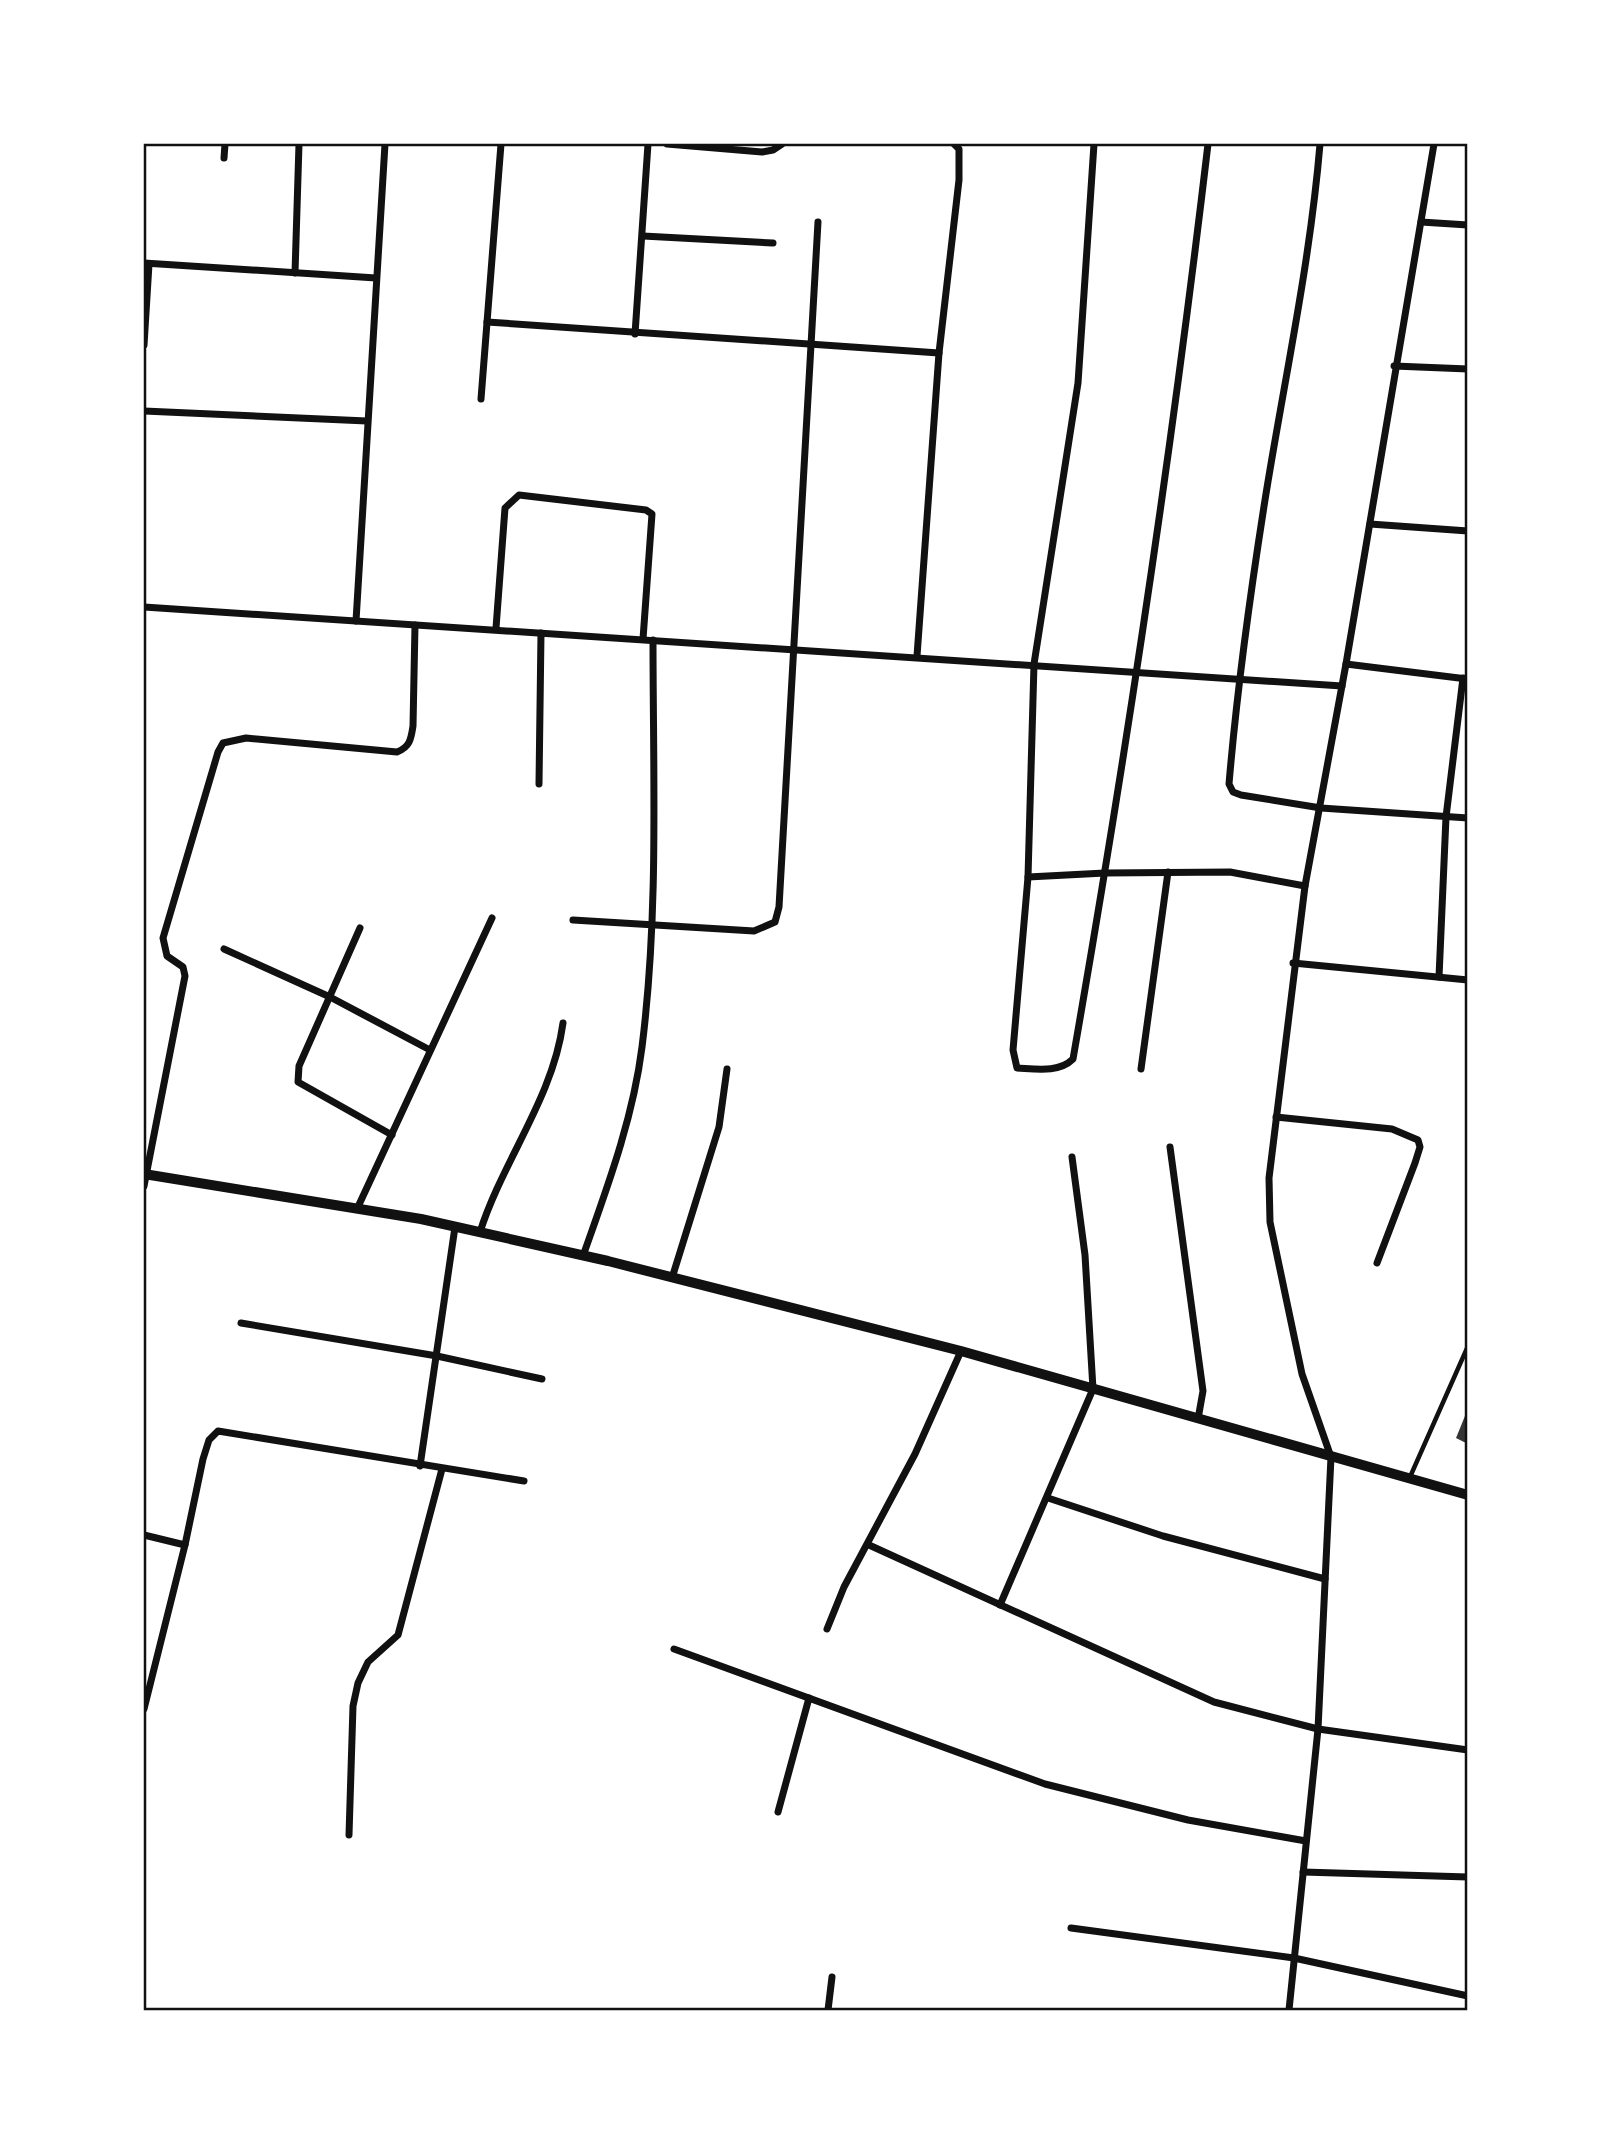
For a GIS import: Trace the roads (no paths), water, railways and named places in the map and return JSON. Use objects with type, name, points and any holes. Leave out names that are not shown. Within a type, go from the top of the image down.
[{"type":"street","points":[[224,158],[225,144]]},
{"type":"street","points":[[295,273],[299,144]]},
{"type":"street","points":[[356,621],[385,144]]},
{"type":"street","points":[[481,399],[501,144]]},
{"type":"street","points":[[635,334],[648,144]]},
{"type":"street","points":[[667,144],[762,152],[782,144]]},
{"type":"street","points":[[917,656],[939,353],[959,180],[959,149],[954,144]]},
{"type":"street","points":[[1094,144],[1078,383],[1034,664],[1028,877],[1013,1062],[1017,1068],[1059,1068],[1073,1059],[1105,873],[1181,376],[1208,144]]},
{"type":"street","points":[[1320,144],[1312,235],[1265,499],[1238,679],[1230,789],[1241,794],[1321,808],[1468,818]]},
{"type":"street","points":[[1289,2011],[1318,1729],[1331,1457],[1302,1374],[1270,1222],[1269,1178],[1293,964],[1305,886],[1321,808],[1394,366],[1434,144]]},
{"type":"street","points":[[573,920],[754,931],[775,922],[779,906],[818,222]]},
{"type":"street","points":[[1421,222],[1468,225]]},
{"type":"street","points":[[643,236],[773,243]]},
{"type":"street","points":[[144,345],[146,264],[376,278]]},
{"type":"street","points":[[487,323],[939,353]]},
{"type":"street","points":[[1394,366],[1468,369]]},
{"type":"street","points":[[144,411],[367,421]]},
{"type":"street","points":[[496,628],[505,508],[519,495],[646,510],[652,514],[643,639]]},
{"type":"street","points":[[1370,524],[1468,531]]},
{"type":"street","points":[[144,607],[496,628],[1342,686]]},
{"type":"street","points":[[415,625],[413,726],[406,748],[397,752],[246,738],[223,743],[218,752],[163,938],[167,956],[183,967],[185,976],[144,1178],[357,1209],[480,1232],[583,1256],[961,1351],[1468,1495]]},
{"type":"street","points":[[539,784],[541,633]]},
{"type":"street","points":[[583,1256],[619,1154],[642,1049],[653,926],[653,640]]},
{"type":"street","points":[[1346,664],[1465,679],[1446,817],[1439,978]]},
{"type":"street","points":[[1141,1069],[1168,872]]},
{"type":"street","points":[[1028,877],[1230,872],[1305,886]]},
{"type":"street","points":[[357,1209],[492,918]]},
{"type":"street","points":[[360,928],[299,1066],[298,1082],[391,1135]]},
{"type":"street","points":[[224,949],[330,997],[430,1050]]},
{"type":"street","points":[[1293,964],[1468,980]]},
{"type":"street","points":[[480,1232],[496,1189],[546,1085],[559,1049],[562,1023]]},
{"type":"street","points":[[672,1278],[719,1126],[727,1069]]},
{"type":"street","points":[[1276,1117],[1392,1129],[1418,1140],[1420,1147],[1415,1163],[1377,1263]]},
{"type":"street","points":[[1170,1147],[1203,1391],[1198,1419]]},
{"type":"street","points":[[1000,1605],[1093,1389],[1085,1255],[1072,1157]]},
{"type":"street","points":[[420,1466],[455,1227]]},
{"type":"street","points":[[241,1323],[437,1356],[542,1379]]},
{"type":"street","points":[[827,1629],[844,1587],[869,1545],[915,1454],[961,1351]]},
{"type":"street","points":[[144,1709],[185,1545],[203,1458],[209,1440],[218,1431],[524,1481]]},
{"type":"street","points":[[349,1835],[353,1706],[358,1683],[368,1661],[398,1635],[442,1469]]},
{"type":"street","points":[[1048,1498],[1163,1536],[1325,1579]]},
{"type":"street","points":[[144,1535],[185,1545]]},
{"type":"street","points":[[869,1545],[1214,1702],[1318,1729],[1468,1750]]},
{"type":"street","points":[[674,1649],[1045,1784],[1188,1820],[1306,1841]]},
{"type":"street","points":[[778,1812],[808,1698]]},
{"type":"street","points":[[1303,1872],[1468,1877]]},
{"type":"street","points":[[1071,1928],[1294,1958],[1468,1996]]},
{"type":"street","points":[[828,2011],[832,1977]]},
{"type":"lane","points":[[1409,1479],[1468,1346]]}]
